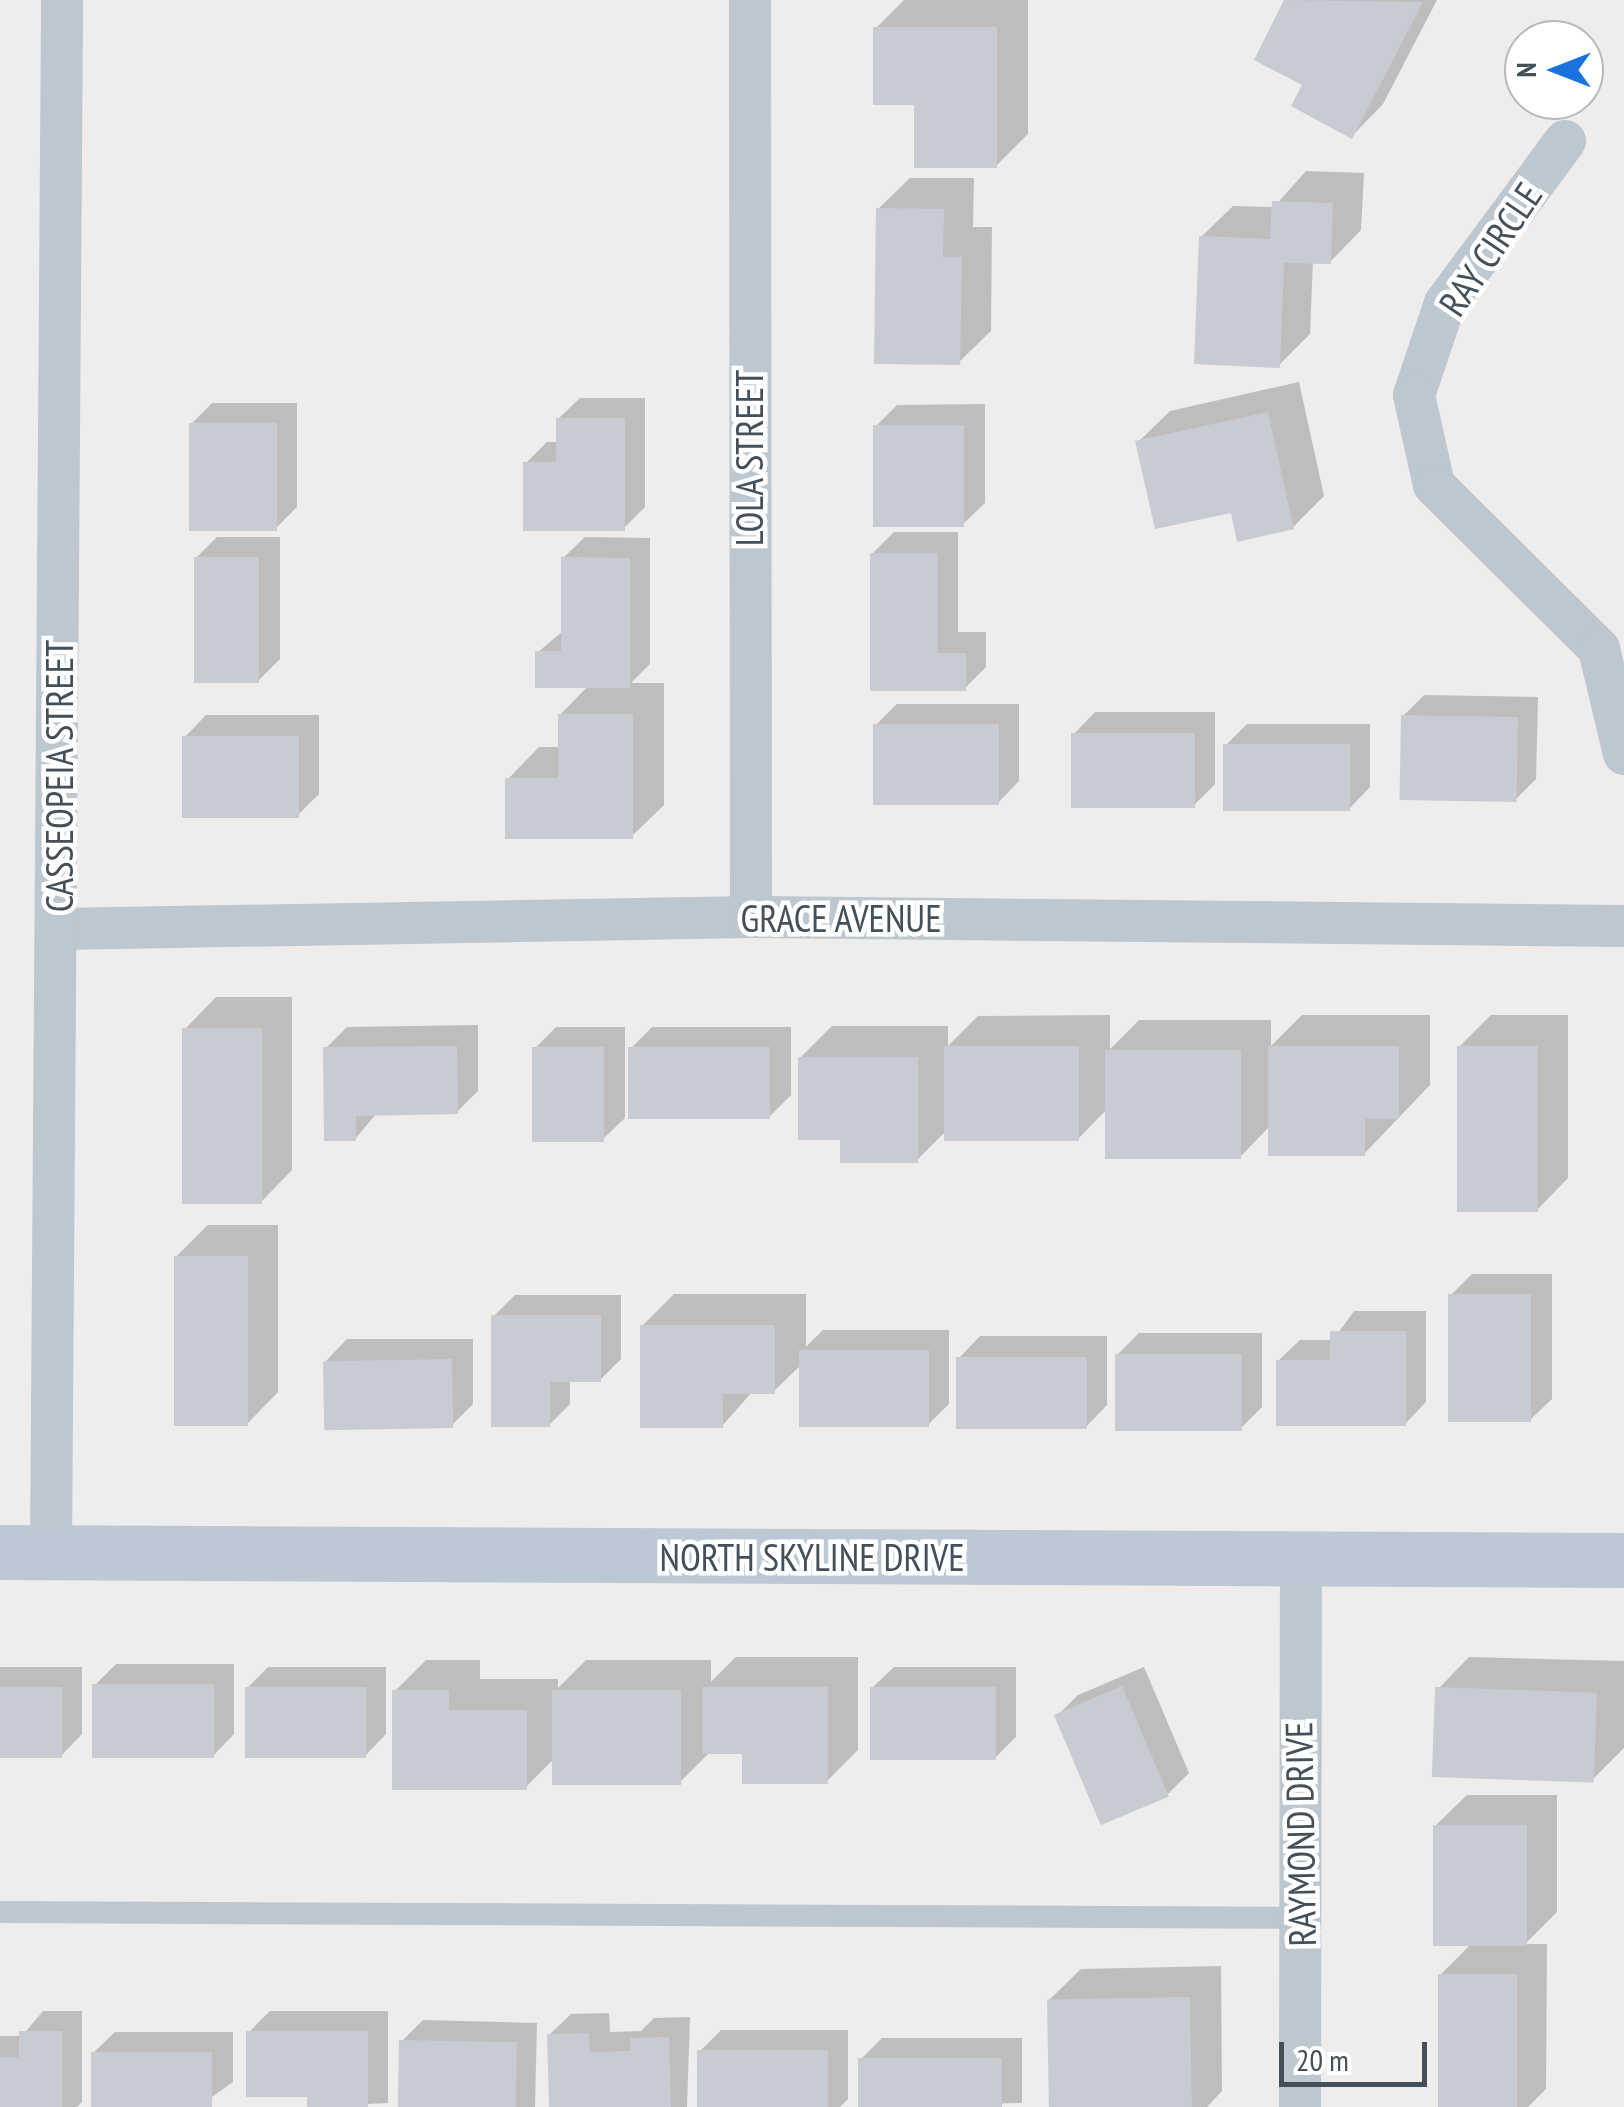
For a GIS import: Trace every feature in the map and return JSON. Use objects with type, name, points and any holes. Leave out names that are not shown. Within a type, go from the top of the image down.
[{"type":"main road","name":"NORTH SKYLINE DRIVE","points":[[26,1552],[1624,1560]]},
{"type":"street","name":"CASSEOPEIA STREET","points":[[26,1552],[59,929],[62,0]]},
{"type":"street","name":"LOLA STREET","points":[[750,0],[751,917]]},
{"type":"street","name":"RAY CIRCLE","points":[[1565,141],[1445,303],[1414,395],[1434,485],[1599,649],[1624,754]]},
{"type":"street","name":"GRACE AVENUE","points":[[59,929],[751,917],[1624,926]]},
{"type":"street","name":"RAYMOND DRIVE","points":[[1300,1561],[1300,2107]]},
{"type":"lane","points":[[0,1912],[1302,1918]]},
{"type":"building","points":[[1284,0],[1423,2],[1352,139],[1291,106],[1302,85],[1254,60]]},
{"type":"building","points":[[873,27],[997,27],[997,168],[914,168],[914,105],[873,105]]},
{"type":"building","points":[[1272,201],[1333,203],[1331,264],[1284,263],[1280,368],[1194,364],[1199,236],[1270,239]]},
{"type":"building","points":[[876,208],[944,209],[943,257],[962,257],[960,365],[874,364]]},
{"type":"building","points":[[1268,412],[1294,529],[1237,542],[1231,513],[1155,529],[1135,441]]},
{"type":"building","points":[[556,418],[625,418],[625,531],[523,531],[523,462],[556,462]]},
{"type":"building","points":[[189,423],[277,423],[277,531],[189,531]]},
{"type":"building","points":[[873,425],[964,425],[964,527],[873,527]]},
{"type":"building","points":[[870,553],[938,553],[938,653],[966,653],[966,691],[870,691]]},
{"type":"building","points":[[194,557],[259,557],[259,683],[194,683]]},
{"type":"building","points":[[561,557],[630,558],[630,688],[535,688],[535,651],[561,651]]},
{"type":"building","points":[[558,714],[633,714],[633,839],[505,839],[505,778],[558,778]]},
{"type":"building","points":[[1401,715],[1518,717],[1516,802],[1400,800]]},
{"type":"building","points":[[873,724],[999,724],[999,805],[873,805]]},
{"type":"building","points":[[1071,733],[1195,733],[1195,808],[1071,808]]},
{"type":"building","points":[[182,736],[299,736],[299,818],[182,818]]},
{"type":"building","points":[[1223,744],[1350,744],[1350,811],[1223,811]]},
{"type":"building","points":[[182,1028],[262,1028],[262,1204],[182,1204]]},
{"type":"building","points":[[457,1046],[458,1114],[356,1116],[356,1141],[324,1141],[323,1047]]},
{"type":"building","points":[[944,1046],[1079,1046],[1079,1141],[944,1141]]},
{"type":"building","points":[[1268,1046],[1399,1046],[1399,1119],[1365,1119],[1365,1156],[1268,1156]]},
{"type":"building","points":[[1457,1046],[1538,1046],[1538,1212],[1457,1212]]},
{"type":"building","points":[[532,1047],[604,1047],[604,1142],[532,1142]]},
{"type":"building","points":[[628,1047],[770,1047],[770,1119],[628,1119]]},
{"type":"building","points":[[1105,1050],[1241,1050],[1241,1159],[1105,1159]]},
{"type":"building","points":[[798,1057],[918,1057],[918,1163],[840,1163],[840,1140],[798,1140]]},
{"type":"building","points":[[174,1256],[248,1256],[248,1426],[174,1426]]},
{"type":"building","points":[[1448,1294],[1531,1294],[1531,1422],[1448,1422]]},
{"type":"building","points":[[491,1315],[601,1315],[601,1382],[550,1382],[550,1427],[491,1427]]},
{"type":"building","points":[[640,1325],[775,1325],[775,1394],[723,1394],[723,1428],[640,1428]]},
{"type":"building","points":[[1330,1331],[1406,1331],[1406,1426],[1276,1426],[1276,1360],[1330,1360]]},
{"type":"building","points":[[799,1350],[929,1350],[929,1427],[799,1427]]},
{"type":"building","points":[[1115,1354],[1242,1354],[1242,1431],[1115,1431]]},
{"type":"building","points":[[956,1357],[1087,1357],[1087,1429],[956,1429]]},
{"type":"building","points":[[452,1359],[453,1428],[324,1430],[323,1361]]},
{"type":"building","points":[[92,1684],[214,1684],[214,1758],[92,1758]]},
{"type":"building","points":[[1122,1686],[1169,1796],[1101,1825],[1054,1715]]},
{"type":"building","points":[[0,1687],[62,1687],[62,1758],[0,1758]]},
{"type":"building","points":[[245,1687],[366,1687],[366,1758],[245,1758]]},
{"type":"building","points":[[702,1687],[828,1687],[828,1784],[742,1784],[742,1754],[702,1754]]},
{"type":"building","points":[[870,1687],[996,1687],[996,1760],[870,1760]]},
{"type":"building","points":[[1435,1687],[1597,1693],[1594,1783],[1432,1777]]},
{"type":"building","points":[[392,1690],[449,1690],[449,1710],[527,1710],[527,1790],[392,1790]]},
{"type":"building","points":[[552,1690],[681,1690],[681,1785],[552,1785]]},
{"type":"building","points":[[1433,1825],[1527,1825],[1527,1946],[1433,1946]]},
{"type":"building","points":[[1438,1974],[1517,1974],[1517,2107],[1438,2107]]},
{"type":"building","points":[[1190,1997],[1192,2107],[1049,2107],[1047,1999]]},
{"type":"building","points":[[19,2031],[62,2031],[62,2107],[0,2107],[0,2057],[19,2057]]},
{"type":"building","points":[[246,2031],[368,2031],[368,2107],[307,2107],[307,2097],[246,2097]]},
{"type":"building","points":[[589,2033],[590,2052],[631,2051],[630,2038],[669,2037],[671,2107],[549,2107],[547,2034]]},
{"type":"building","points":[[399,2040],[517,2042],[516,2107],[398,2107]]},
{"type":"building","points":[[697,2050],[828,2050],[828,2107],[697,2107]]},
{"type":"building","points":[[91,2052],[212,2052],[212,2107],[91,2107]]},
{"type":"building","points":[[858,2058],[1002,2058],[1002,2107],[858,2107]]}]
